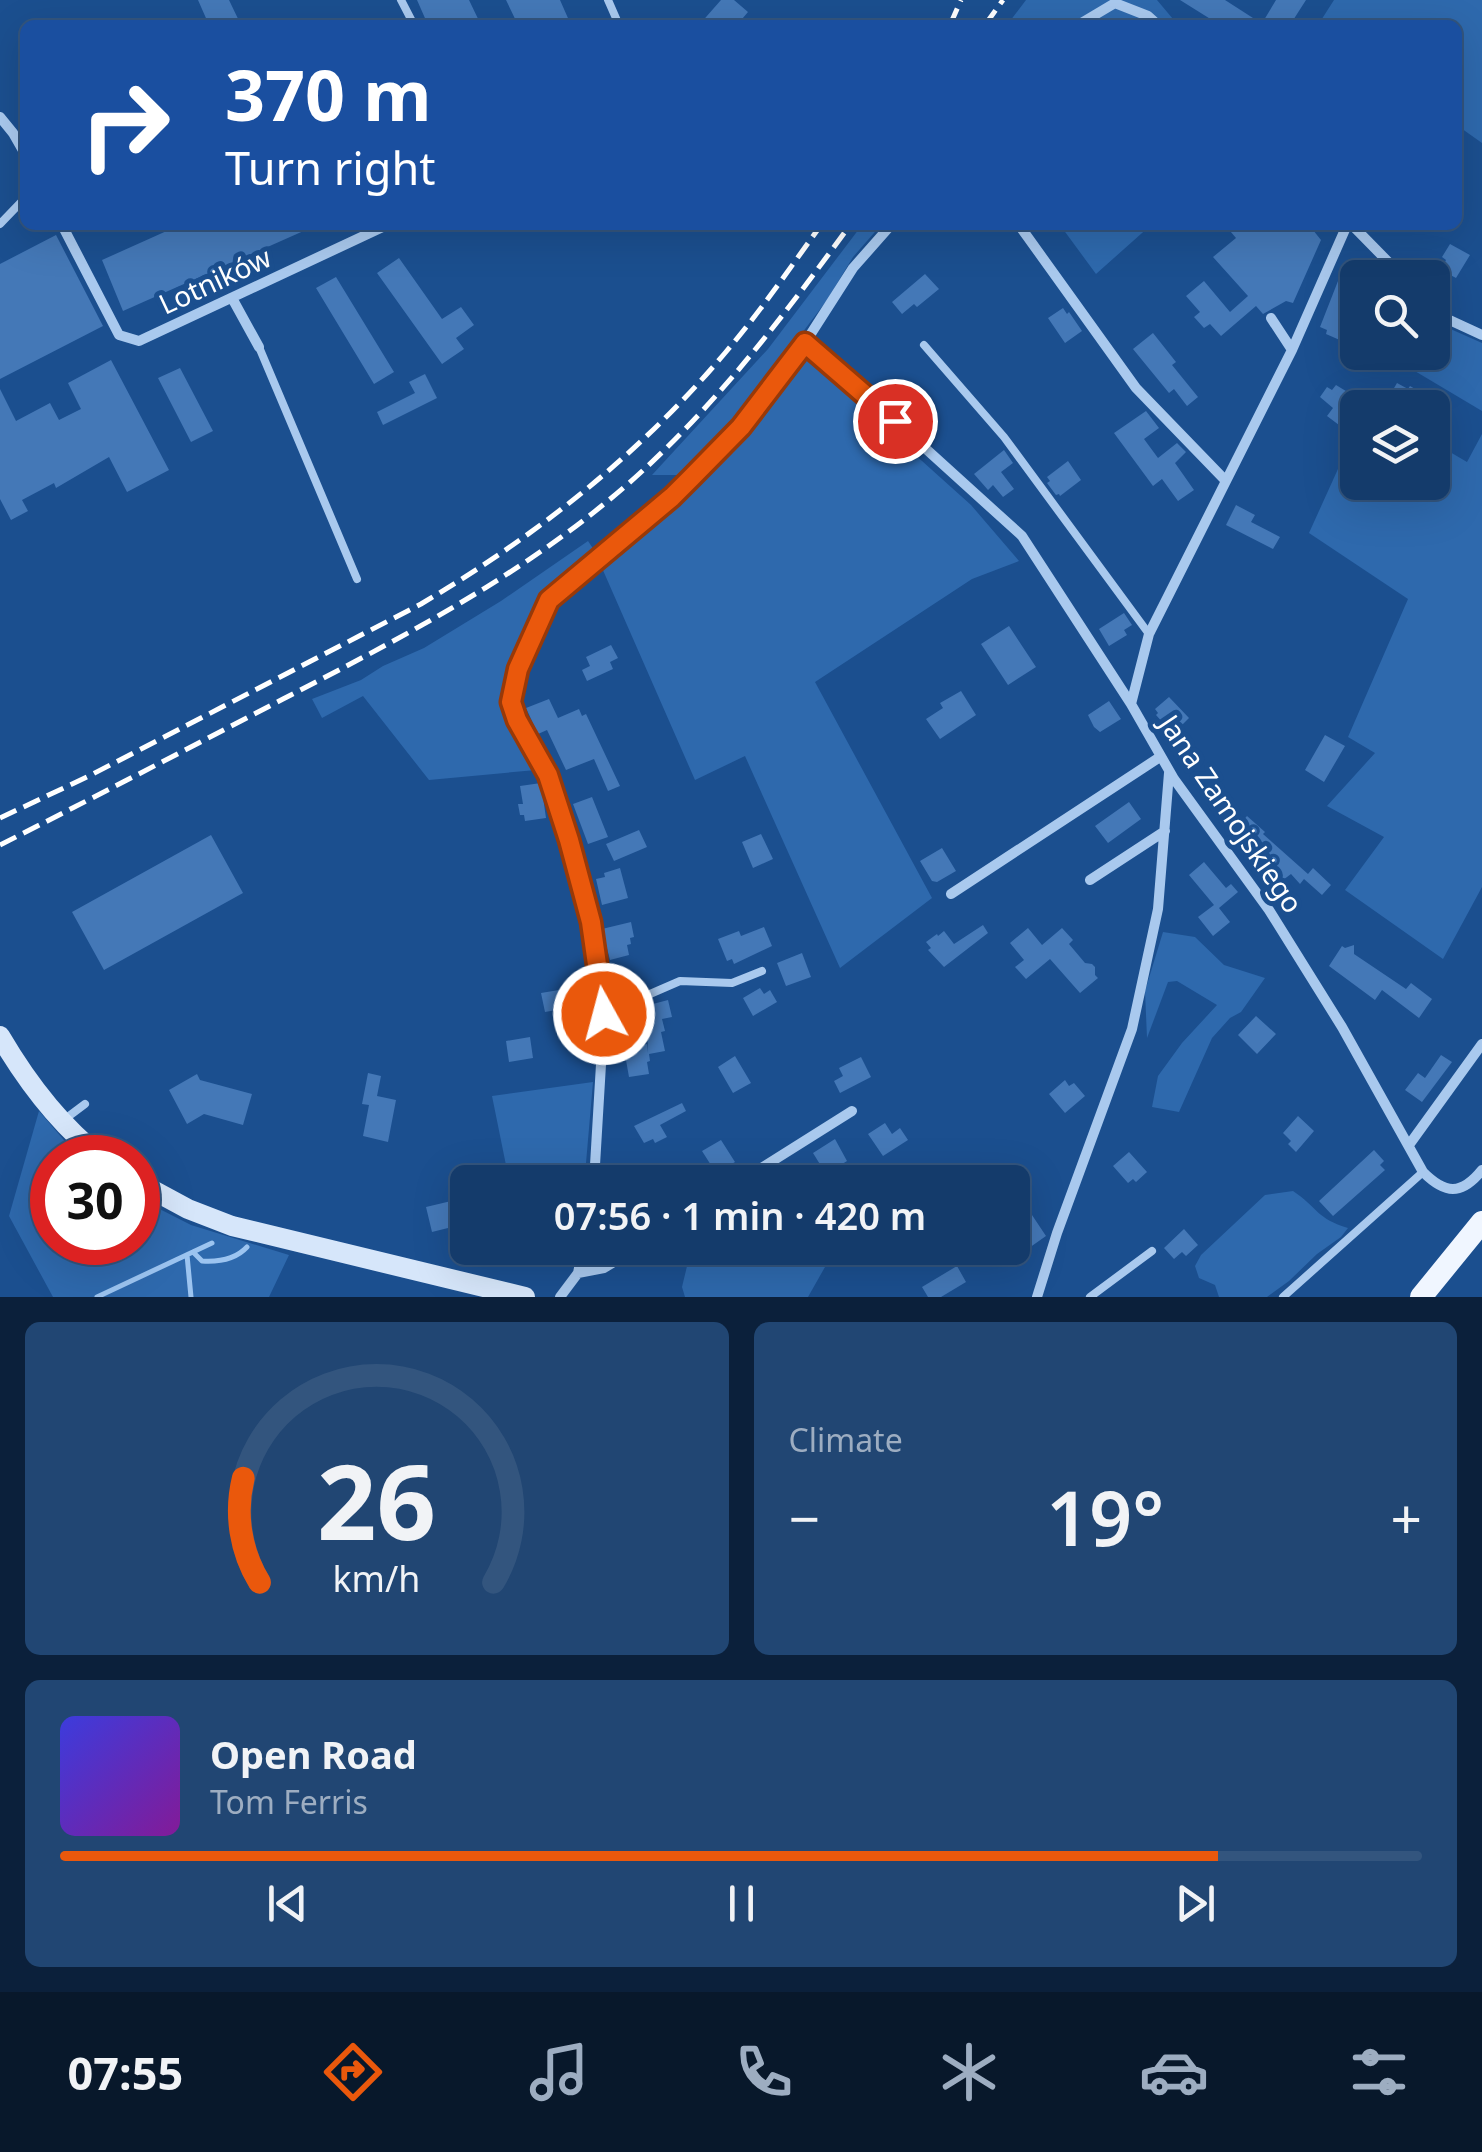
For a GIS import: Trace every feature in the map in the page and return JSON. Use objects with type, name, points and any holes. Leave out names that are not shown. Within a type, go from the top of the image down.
[{"type":"main road","points":[[1421,1297],[1482,1222]]},
{"type":"street","points":[[1086,20],[1114,3],[1152,20]]},
{"type":"street","points":[[0,117],[20,144]]},
{"type":"street","name":"Lotników","points":[[65,230],[118,335],[139,342],[375,230]]},
{"type":"street","points":[[595,1165],[604,1014],[591,922],[548,775],[511,702],[518,669],[549,600],[672,497],[741,427],[805,343],[853,268],[887,230]]},
{"type":"street","points":[[1023,230],[1136,388],[1225,480]]},
{"type":"street","name":"Jana Zamojskiego","points":[[1348,230],[1149,634],[1131,704],[1169,772],[1269,910],[1342,1027],[1423,1172]]},
{"type":"street","points":[[1355,230],[1386,260]]},
{"type":"street","points":[[232,298],[259,347]]},
{"type":"street","points":[[1271,318],[1292,350]]},
{"type":"street","points":[[1450,320],[1482,335]]},
{"type":"street","points":[[805,343],[1022,536],[1131,704]]},
{"type":"street","points":[[951,894],[1160,757]]},
{"type":"street","points":[[1037,1297],[1132,1028],[1158,908],[1169,772]]},
{"type":"street","points":[[1090,880],[1165,831]]},
{"type":"street","points":[[0,1036],[30,1082],[76,1135]]},
{"type":"street","points":[[1409,1146],[1482,1044]]},
{"type":"street","points":[[767,1165],[852,1111]]},
{"type":"street","points":[[1423,1172],[1448,1190],[1462,1188],[1482,1170]]},
{"type":"street","points":[[160,1194],[232,1226],[471,1290],[522,1296]]},
{"type":"street","points":[[560,1297],[580,1265]]},
{"type":"street","points":[[578,1273],[609,1265]]},
{"type":"lane","points":[[0,224],[20,203]]},
{"type":"lane","points":[[924,345],[1004,437],[1149,634]]},
{"type":"lane","points":[[259,347],[357,579]]},
{"type":"lane","points":[[604,1014],[680,982],[732,983],[762,970]]},
{"type":"lane","points":[[62,1122],[85,1104]]},
{"type":"lane","points":[[1283,1297],[1423,1172]]},
{"type":"lane","points":[[1090,1297],[1152,1251]]},
{"type":"shaded area","points":[[1026,0],[1157,0],[1174,20],[1011,20]]},
{"type":"shaded area","points":[[1334,0],[1482,0],[1482,143],[1462,129],[1462,20],[1321,20]]},
{"type":"shaded area","points":[[858,230],[877,230],[853,257],[793,345],[683,475],[652,475],[768,349]]},
{"type":"shaded area","points":[[1064,230],[1145,230],[1096,274]]},
{"type":"shaded area","points":[[1450,329],[1482,343],[1482,411],[1413,370],[1450,370]]},
{"type":"shaded area","points":[[804,355],[971,505],[1019,561],[972,579],[815,682],[932,898],[840,968],[745,756],[695,780],[602,568],[685,499],[737,444]]},
{"type":"shaded area","points":[[1482,434],[1482,887],[1443,959],[1345,890],[1384,837],[1327,806],[1375,753],[1348,737],[1408,599],[1309,533],[1340,465],[1340,500],[1450,500],[1450,452],[1467,462]]},
{"type":"shaded area","points":[[588,541],[594,550],[531,611],[503,712],[536,770],[429,780],[363,696],[322,718],[312,699],[361,680],[424,648]]},
{"type":"shaded area","points":[[1163,932],[1195,937],[1224,965],[1265,978],[1241,1012],[1212,1038],[1179,1112],[1152,1107],[1158,1076],[1217,1005],[1177,981],[1168,982],[1147,1038],[1145,991]]},
{"type":"shaded area","points":[[593,1082],[586,1163],[506,1165],[492,1096]]},
{"type":"shaded area","points":[[39,1111],[60,1135],[32,1135]]},
{"type":"shaded area","points":[[30,1142],[30,1255],[9,1216]]},
{"type":"shaded area","points":[[1293,1191],[1323,1217],[1348,1228],[1267,1297],[1219,1297],[1215,1285],[1199,1278],[1195,1266],[1201,1255],[1265,1195]]},
{"type":"shaded area","points":[[160,1209],[191,1225],[289,1255],[269,1297],[53,1297],[36,1265],[160,1265]]},
{"type":"shaded area","points":[[687,1265],[825,1267],[808,1297],[685,1297],[682,1287]]},
{"type":"building","points":[[198,0],[229,0],[239,20],[207,20]]},
{"type":"building","points":[[417,0],[469,0],[479,20],[426,20]]},
{"type":"building","points":[[506,0],[560,0],[569,20],[516,20]]},
{"type":"building","points":[[721,0],[734,0],[748,12],[741,20],[703,20]]},
{"type":"building","points":[[1180,0],[1225,0],[1253,18],[1252,20],[1212,20]]},
{"type":"building","points":[[1276,0],[1306,0],[1293,20],[1264,20]]},
{"type":"building","points":[[169,230],[306,230],[123,311],[102,260]]},
{"type":"building","points":[[1229,230],[1313,230],[1321,240],[1293,303],[1286,301],[1263,314],[1256,306],[1221,336],[1210,324],[1204,328],[1194,317],[1200,312],[1186,296],[1204,281],[1230,312],[1248,296],[1213,257],[1236,238]]},
{"type":"building","points":[[56,235],[103,326],[0,379],[0,264]]},
{"type":"building","points":[[1450,244],[1470,255],[1456,278],[1450,275],[1450,260],[1442,257]]},
{"type":"building","points":[[399,258],[442,319],[461,307],[474,325],[456,338],[464,349],[442,364],[377,273]]},
{"type":"building","points":[[925,274],[939,289],[902,314],[892,302]]},
{"type":"building","points":[[336,277],[394,372],[374,384],[316,288]]},
{"type":"building","points":[[1340,282],[1340,340],[1320,327]]},
{"type":"building","points":[[1063,308],[1082,331],[1065,343],[1048,318]]},
{"type":"building","points":[[1153,333],[1198,397],[1187,406],[1174,389],[1169,393],[1133,349]]},
{"type":"building","points":[[111,360],[169,470],[127,492],[109,457],[56,488],[54,483],[22,500],[28,511],[11,520],[0,499],[0,389],[16,421],[50,403],[59,420],[81,409],[68,383]]},
{"type":"building","points":[[180,368],[213,431],[191,442],[158,378]]},
{"type":"building","points":[[425,374],[437,398],[383,425],[377,412],[415,393],[409,382]]},
{"type":"building","points":[[1397,383],[1417,390],[1393,390]]},
{"type":"building","points":[[1336,385],[1344,390],[1340,390],[1339,425],[1327,416],[1333,408],[1320,397],[1327,387],[1332,390]]},
{"type":"building","points":[[1146,411],[1159,428],[1144,439],[1158,458],[1177,443],[1186,452],[1175,463],[1194,490],[1178,501],[1162,479],[1153,486],[1114,433]]},
{"type":"building","points":[[1004,450],[1013,463],[1001,472],[1014,489],[1003,497],[993,485],[988,490],[974,474]]},
{"type":"building","points":[[1068,461],[1081,480],[1056,495],[1047,477]]},
{"type":"building","points":[[1236,505],[1255,515],[1251,522],[1280,537],[1273,549],[1226,525]]},
{"type":"building","points":[[1124,613],[1132,625],[1124,630],[1127,635],[1109,646],[1099,629]]},
{"type":"building","points":[[1009,626],[1036,667],[1008,685],[981,644]]},
{"type":"building","points":[[611,645],[618,658],[610,662],[613,669],[587,681],[582,670],[590,666],[586,657]]},
{"type":"building","points":[[961,691],[976,715],[940,739],[926,719],[943,708],[940,703]]},
{"type":"building","points":[[1169,697],[1189,718],[1173,734],[1155,709]]},
{"type":"building","points":[[549,699],[558,718],[579,709],[582,716],[586,714],[620,786],[608,791],[594,759],[566,770],[547,730],[538,734],[526,708]]},
{"type":"building","points":[[1109,701],[1121,719],[1100,732],[1088,715]]},
{"type":"building","points":[[1325,735],[1345,746],[1324,782],[1305,770]]},
{"type":"building","points":[[541,783],[546,818],[525,821],[518,804],[523,804],[520,786]]},
{"type":"building","points":[[592,797],[608,837],[588,844],[573,804]]},
{"type":"building","points":[[1129,802],[1141,819],[1108,843],[1095,826]]},
{"type":"building","points":[[1247,816],[1308,874],[1313,868],[1331,885],[1322,895],[1304,879],[1300,884],[1291,874],[1283,880],[1258,858],[1255,862],[1244,852],[1247,849],[1230,835]]},
{"type":"building","points":[[639,830],[647,847],[614,861],[606,844]]},
{"type":"building","points":[[761,834],[773,859],[753,868],[742,842]]},
{"type":"building","points":[[211,835],[243,893],[104,970],[72,912]]},
{"type":"building","points":[[942,848],[956,871],[932,881],[920,861]]},
{"type":"building","points":[[1204,862],[1226,888],[1231,884],[1238,892],[1219,908],[1230,922],[1213,936],[1198,917],[1214,905],[1189,875]]},
{"type":"building","points":[[620,868],[628,898],[602,905],[596,879]]},
{"type":"building","points":[[631,922],[634,937],[627,945],[629,955],[610,960],[602,929]]},
{"type":"building","points":[[983,925],[988,933],[944,967],[928,950],[931,948],[926,942],[937,934],[944,931],[954,944]]},
{"type":"building","points":[[764,927],[772,946],[734,964],[732,959],[727,961],[718,939]]},
{"type":"building","points":[[1028,928],[1042,945],[1062,928],[1085,963],[1095,967],[1098,978],[1080,993],[1050,959],[1026,979],[1015,967],[1024,960],[1010,943]]},
{"type":"building","points":[[1354,945],[1354,954],[1406,989],[1411,983],[1432,999],[1419,1018],[1382,990],[1375,1000],[1329,966],[1342,946]]},
{"type":"building","points":[[802,953],[811,977],[786,986],[777,963]]},
{"type":"building","points":[[571,988],[574,1007],[545,1012],[541,993]]},
{"type":"building","points":[[760,988],[764,994],[770,990],[777,1002],[753,1016],[743,998]]},
{"type":"building","points":[[668,1000],[672,1017],[662,1019],[665,1031],[661,1032],[665,1051],[649,1054],[649,1074],[629,1077],[624,1049],[647,1044],[648,1053],[647,1021],[638,1024],[634,1009]]},
{"type":"building","points":[[1256,1016],[1276,1034],[1257,1054],[1238,1035]]},
{"type":"building","points":[[530,1037],[533,1058],[509,1062],[506,1041]]},
{"type":"building","points":[[1441,1055],[1452,1062],[1422,1102],[1405,1090],[1418,1073],[1425,1078]]},
{"type":"building","points":[[735,1056],[751,1083],[733,1093],[718,1067]]},
{"type":"building","points":[[861,1057],[871,1077],[840,1093],[834,1081],[843,1076],[839,1068]]},
{"type":"building","points":[[368,1073],[381,1076],[377,1096],[396,1100],[388,1142],[363,1136],[369,1105],[362,1104]]},
{"type":"building","points":[[197,1074],[200,1080],[252,1094],[243,1125],[204,1114],[187,1124],[169,1090]]},
{"type":"building","points":[[1065,1080],[1069,1086],[1074,1083],[1085,1096],[1065,1113],[1049,1094]]},
{"type":"building","points":[[682,1103],[686,1111],[660,1125],[667,1137],[644,1143],[634,1126]]},
{"type":"building","points":[[1298,1116],[1314,1131],[1296,1152],[1283,1133]]},
{"type":"building","points":[[885,1123],[892,1134],[900,1128],[908,1140],[883,1156],[868,1134]]},
{"type":"building","points":[[835,1139],[847,1161],[820,1165],[813,1153]]},
{"type":"building","points":[[721,1140],[735,1162],[711,1165],[702,1151]]},
{"type":"building","points":[[1374,1150],[1384,1161],[1380,1165],[1385,1170],[1333,1216],[1319,1201]]},
{"type":"building","points":[[1129,1152],[1147,1172],[1136,1182],[1133,1179],[1128,1183],[1113,1166]]},
{"type":"building","points":[[450,1201],[450,1228],[432,1232],[426,1207]]},
{"type":"building","points":[[1030,1216],[1046,1236],[1030,1247]]},
{"type":"building","points":[[1184,1229],[1198,1245],[1186,1256],[1182,1252],[1174,1259],[1164,1248]]},
{"type":"building","points":[[957,1266],[966,1282],[941,1297],[928,1297],[922,1287]]},
{"type":"waterway","points":[[97,1297],[212,1243]]},
{"type":"waterway","points":[[193,1252],[202,1261],[214,1261],[232,1257],[247,1247]]},
{"type":"waterway","points":[[187,1255],[191,1297]]},
{"type":"railway","points":[[952,20],[961,0]]},
{"type":"railway","points":[[989,20],[1003,0]]},
{"type":"railway","points":[[0,818],[421,604],[545,522],[621,459],[692,390],[750,322],[817,230]]},
{"type":"railway","points":[[0,845],[374,651],[463,602],[548,546],[629,483],[690,424],[773,327],[846,230]]},
{"type":"route","points":[[604,1014],[591,922],[569,840],[548,775],[511,702],[518,669],[549,600],[691,478],[741,427],[805,343],[895,421]]}]
